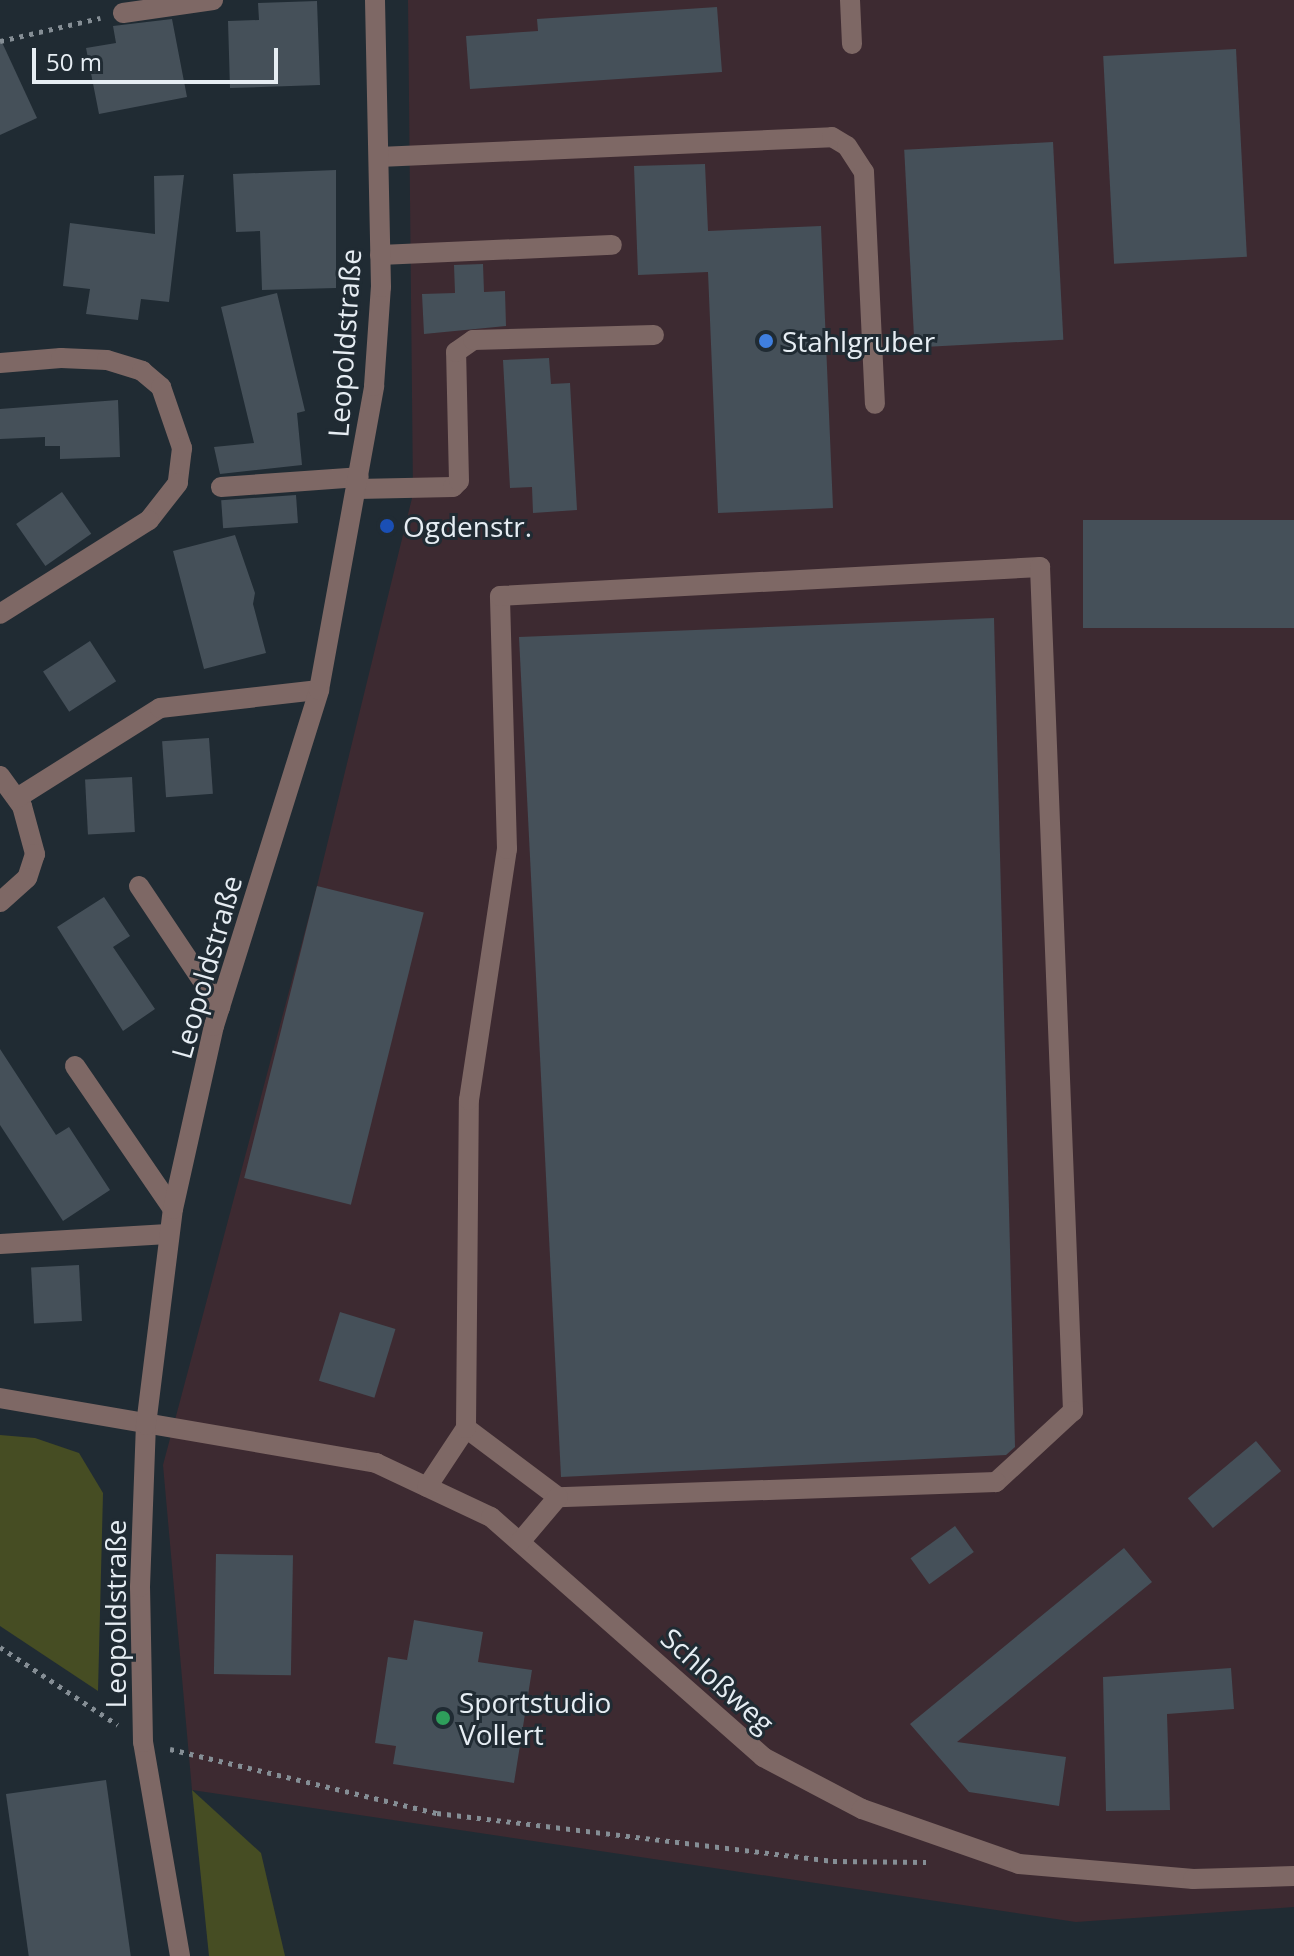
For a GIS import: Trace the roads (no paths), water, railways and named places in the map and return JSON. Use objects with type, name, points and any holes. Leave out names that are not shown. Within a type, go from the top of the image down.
[{"type":"street","points":[[123,13],[213,0]]},
{"type":"street","name":"Leopoldstraße","points":[[180,1956],[143,1742],[140,1587],[146,1425],[173,1209],[220,1007],[319,690],[374,386],[380,255],[375,0]]},
{"type":"street","points":[[850,0],[852,44]]},
{"type":"street","points":[[379,157],[832,137],[847,146],[864,172],[875,404]]},
{"type":"street","points":[[380,255],[612,245]]},
{"type":"street","points":[[221,487],[358,483],[453,487],[459,481],[456,352],[473,340],[654,335]]},
{"type":"street","points":[[0,363],[92,359],[142,371],[161,387],[182,448],[178,483],[149,520],[0,614]]},
{"type":"street","points":[[427,1487],[466,1428],[469,1100],[507,849],[500,596],[1040,567],[1073,1411],[996,1482],[558,1497],[466,1428]]},
{"type":"street","points":[[17,798],[160,708],[319,690]]},
{"type":"street","points":[[0,776],[17,798],[33,834],[35,854],[27,878],[0,902]]},
{"type":"street","points":[[139,886],[220,1007]]},
{"type":"street","points":[[75,1066],[173,1209]]},
{"type":"street","points":[[0,1244],[168,1234]]},
{"type":"street","name":"Schloßweg","points":[[0,1398],[146,1425],[252,1438],[376,1463],[491,1517],[763,1757],[862,1809],[1019,1864],[1193,1879],[1294,1876]]},
{"type":"street","points":[[520,1542],[558,1497]]},
{"type":"place","name":"Stahlgruber","points":[[766,341]]},
{"type":"place","name":"Ogdenstr.","points":[[387,526]]},
{"type":"place","name":"Sportstudio Vollert","points":[[443,1718]]}]
